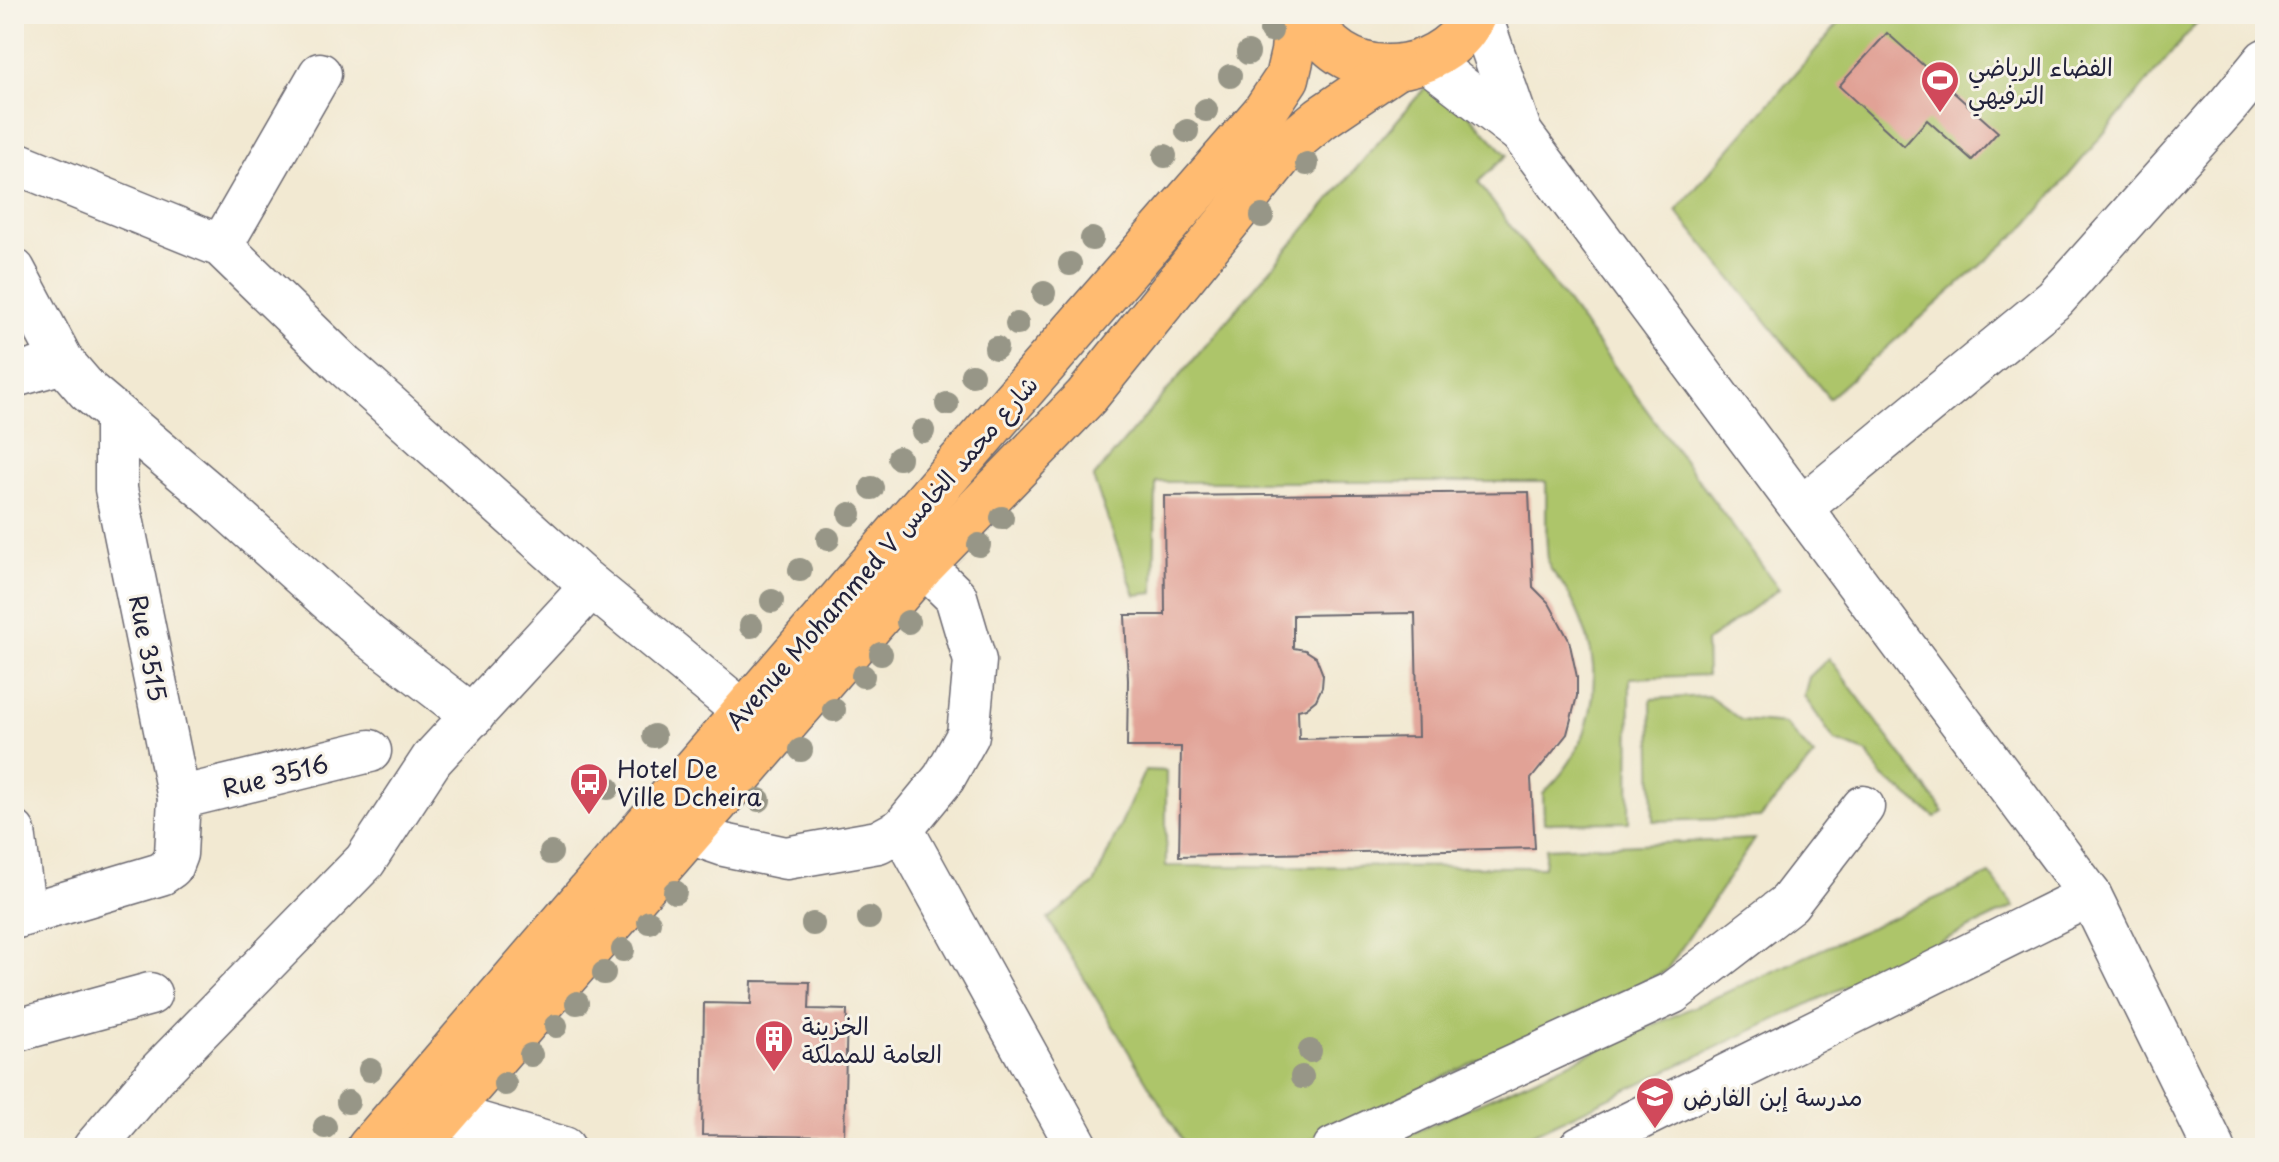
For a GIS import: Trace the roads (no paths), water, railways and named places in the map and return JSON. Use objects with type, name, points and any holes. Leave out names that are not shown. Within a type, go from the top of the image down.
[{"type":"main road","name":"Avenue Mohammed V شارع محمد الخامس","points":[[369,1148],[1263,114],[1287,78],[1296,14]]},
{"type":"main road","points":[[1307,14],[1309,21],[1331,47],[1361,63],[1410,64]]},
{"type":"main road","name":"Avenue Mohammed V شارع محمد الخامس","points":[[416,1148],[923,565],[1086,397],[1291,143],[1321,118],[1410,64],[1452,45],[1477,14]]},
{"type":"street","points":[[1477,14],[1521,133],[2090,895],[2214,1148]]},
{"type":"street","points":[[1801,508],[2055,299],[2265,60]]},
{"type":"street","points":[[1410,64],[1521,133]]},
{"type":"street","points":[[221,246],[320,74]]},
{"type":"street","points":[[14,162],[221,246],[344,365],[591,587],[744,712]]},
{"type":"street","points":[[14,270],[63,362],[88,391],[216,499],[369,636],[473,716]]},
{"type":"street","points":[[14,376],[63,362]]},
{"type":"street","name":"Rue 3515","points":[[19,916],[161,874],[171,867],[176,854],[179,798],[116,489],[116,417]]},
{"type":"street","points":[[692,834],[724,845],[786,858],[878,842],[902,829],[944,778],[968,735],[975,661],[956,597],[923,565]]},
{"type":"street","points":[[94,1148],[157,1074],[365,861],[432,759],[591,587]]},
{"type":"street","name":"Rue 3516","points":[[179,798],[370,751]]},
{"type":"street","points":[[1334,1148],[1672,993],[1789,903],[1863,807]]},
{"type":"street","points":[[902,829],[1078,1148]]},
{"type":"street","points":[[14,832],[19,916]]},
{"type":"street","points":[[1580,1148],[2090,895]]},
{"type":"street","points":[[14,1031],[150,994]]},
{"type":"street","points":[[447,1114],[564,1148]]},
{"type":"place","name":"الفضاء الرياضي الترفيهي","points":[[1940,114]]},
{"type":"place","name":"Hotel De Ville Dcheira","points":[[589,816]]},
{"type":"place","name":"الخزينة العامة للمملكة","points":[[774,1073]]},
{"type":"place","name":"مدرسة إبن الفارض","points":[[1655,1130]]}]
